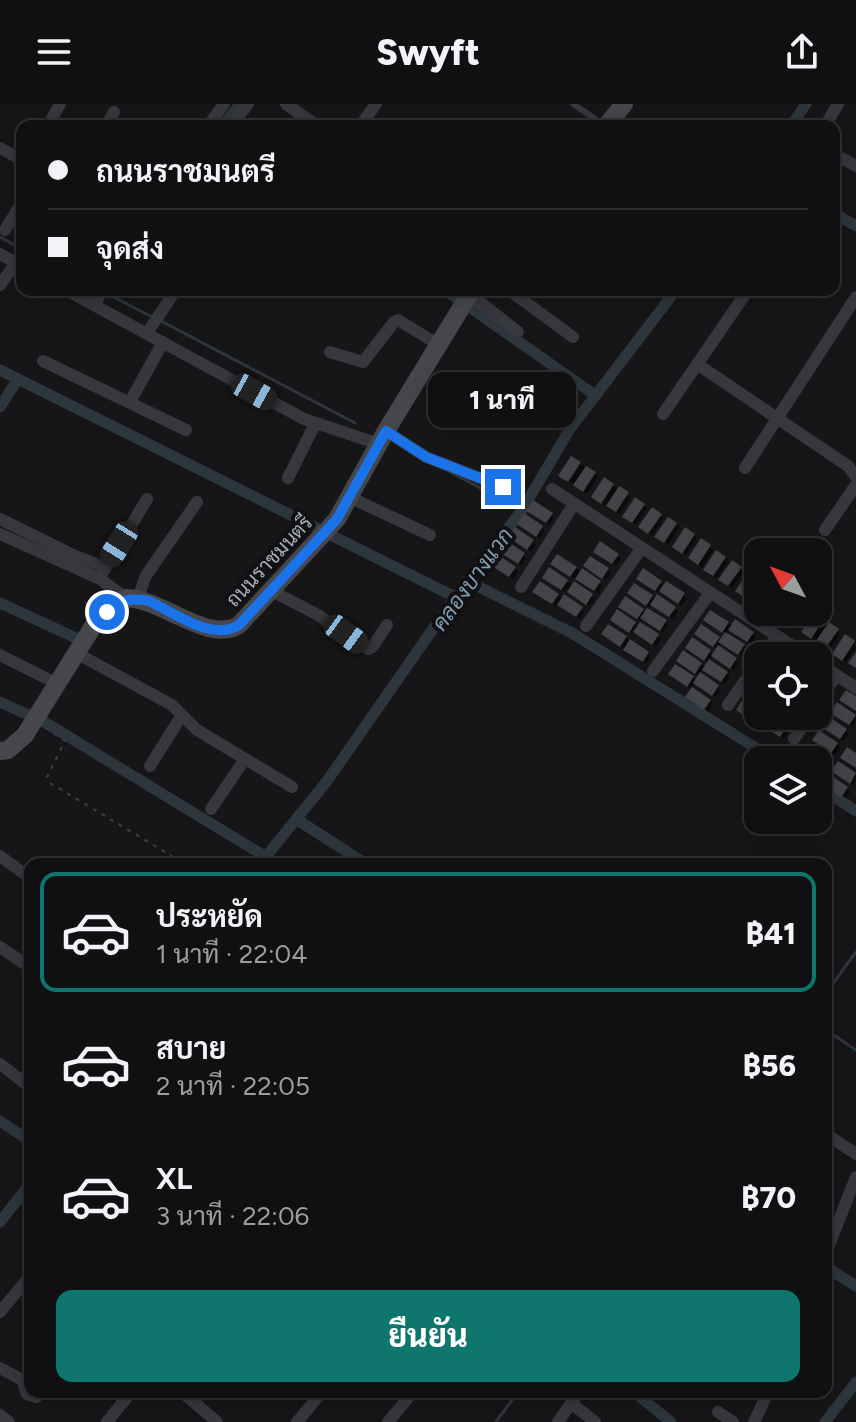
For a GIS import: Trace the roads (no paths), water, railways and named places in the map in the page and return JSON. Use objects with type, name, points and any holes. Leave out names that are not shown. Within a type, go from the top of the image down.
[{"type":"street","points":[[236,120],[248,104]]},
{"type":"street","points":[[288,105],[309,120]]},
{"type":"street","points":[[109,120],[114,112]]},
{"type":"street","points":[[5,230],[16,212]]},
{"type":"street","points":[[0,285],[16,267]]},
{"type":"street","points":[[149,331],[172,296]]},
{"type":"street","name":"ถนนราชมนตรี","points":[[132,598],[149,601],[217,632],[230,631],[239,625],[329,528],[469,296]]},
{"type":"street","points":[[473,296],[518,332]]},
{"type":"street","points":[[517,296],[573,337]]},
{"type":"street","points":[[663,414],[744,296]]},
{"type":"street","points":[[745,468],[856,297]]},
{"type":"street","points":[[98,298],[163,342],[315,424],[382,437],[503,487]]},
{"type":"street","points":[[330,352],[363,362],[398,320],[439,345]]},
{"type":"street","points":[[130,402],[163,342]]},
{"type":"street","points":[[43,361],[186,430]]},
{"type":"street","points":[[697,364],[855,471]]},
{"type":"street","points":[[288,478],[315,424]]},
{"type":"street","points":[[825,530],[856,485]]},
{"type":"street","points":[[552,489],[786,642]]},
{"type":"street","points":[[349,497],[430,535]]},
{"type":"street","points":[[102,573],[147,499]]},
{"type":"street","points":[[0,751],[8,750],[25,735],[76,653],[107,612],[132,598],[197,502]]},
{"type":"street","points":[[521,587],[574,504]]},
{"type":"street","points":[[0,519],[73,555],[102,573],[132,598]]},
{"type":"street","points":[[0,534],[102,573]]},
{"type":"street","points":[[586,626],[641,549]]},
{"type":"street","points":[[270,590],[318,615],[368,649],[387,625]]},
{"type":"street","points":[[653,671],[710,593]]},
{"type":"street","points":[[773,642],[777,636]]},
{"type":"street","points":[[76,653],[172,705],[197,730],[292,787]]},
{"type":"street","points":[[0,655],[56,683]]},
{"type":"street","points":[[832,672],[856,688]]},
{"type":"street","points":[[832,682],[837,675]]},
{"type":"street","points":[[728,705],[744,682]]},
{"type":"street","points":[[150,766],[182,715]]},
{"type":"street","points":[[794,739],[800,730]]},
{"type":"street","points":[[211,809],[245,759]]},
{"type":"street","points":[[0,856],[24,874]]},
{"type":"street","points":[[0,947],[24,963]]},
{"type":"street","points":[[0,1064],[24,1082]]},
{"type":"street","points":[[832,1138],[856,1154]]},
{"type":"street","points":[[832,1241],[851,1204],[856,1177]]},
{"type":"street","points":[[0,1312],[24,1283]]},
{"type":"street","points":[[0,1368],[24,1378]]},
{"type":"street","points":[[107,1422],[126,1398]]},
{"type":"street","points":[[188,1398],[209,1419]]},
{"type":"street","points":[[297,1422],[317,1398]]},
{"type":"street","points":[[388,1422],[408,1398]]},
{"type":"street","points":[[558,1422],[574,1398]]},
{"type":"street","points":[[576,1398],[595,1422]]},
{"type":"street","points":[[754,1422],[765,1398]]},
{"type":"street","points":[[718,1412],[733,1422]]},
{"type":"street","points":[[0,1415],[9,1422]]},
{"type":"lane","points":[[573,104],[614,117]]},
{"type":"waterway","points":[[228,120],[240,104]]},
{"type":"waterway","name":"คลองบางแวก","points":[[795,120],[806,104]]},
{"type":"waterway","points":[[840,217],[856,226]]},
{"type":"waterway","points":[[0,237],[16,246]]},
{"type":"waterway","points":[[112,296],[154,318]]},
{"type":"waterway","points":[[454,296],[595,395]]},
{"type":"waterway","name":"คลองบางแวก","points":[[265,858],[327,781],[451,603],[522,510],[570,429],[671,296]]},
{"type":"waterway","points":[[161,321],[355,423]]},
{"type":"waterway","points":[[0,370],[455,597]]},
{"type":"waterway","points":[[0,407],[18,379]]},
{"type":"waterway","points":[[450,472],[522,510]]},
{"type":"waterway","points":[[467,581],[572,633],[753,746]]},
{"type":"waterway","points":[[0,603],[78,639]]},
{"type":"waterway","points":[[0,702],[46,723],[266,857]]},
{"type":"waterway","points":[[832,796],[856,811]]},
{"type":"waterway","points":[[296,819],[357,858]]},
{"type":"waterway","points":[[832,985],[856,952]]},
{"type":"waterway","points":[[832,1034],[856,1050]]},
{"type":"waterway","points":[[0,1121],[24,1137]]},
{"type":"waterway","name":"คลองบางแวก","points":[[0,1222],[24,1192]]},
{"type":"waterway","points":[[832,1271],[856,1286]]},
{"type":"waterway","points":[[825,1422],[856,1382]]},
{"type":"waterway","points":[[496,1422],[514,1398]]},
{"type":"waterway","points":[[641,1398],[671,1422]]}]
